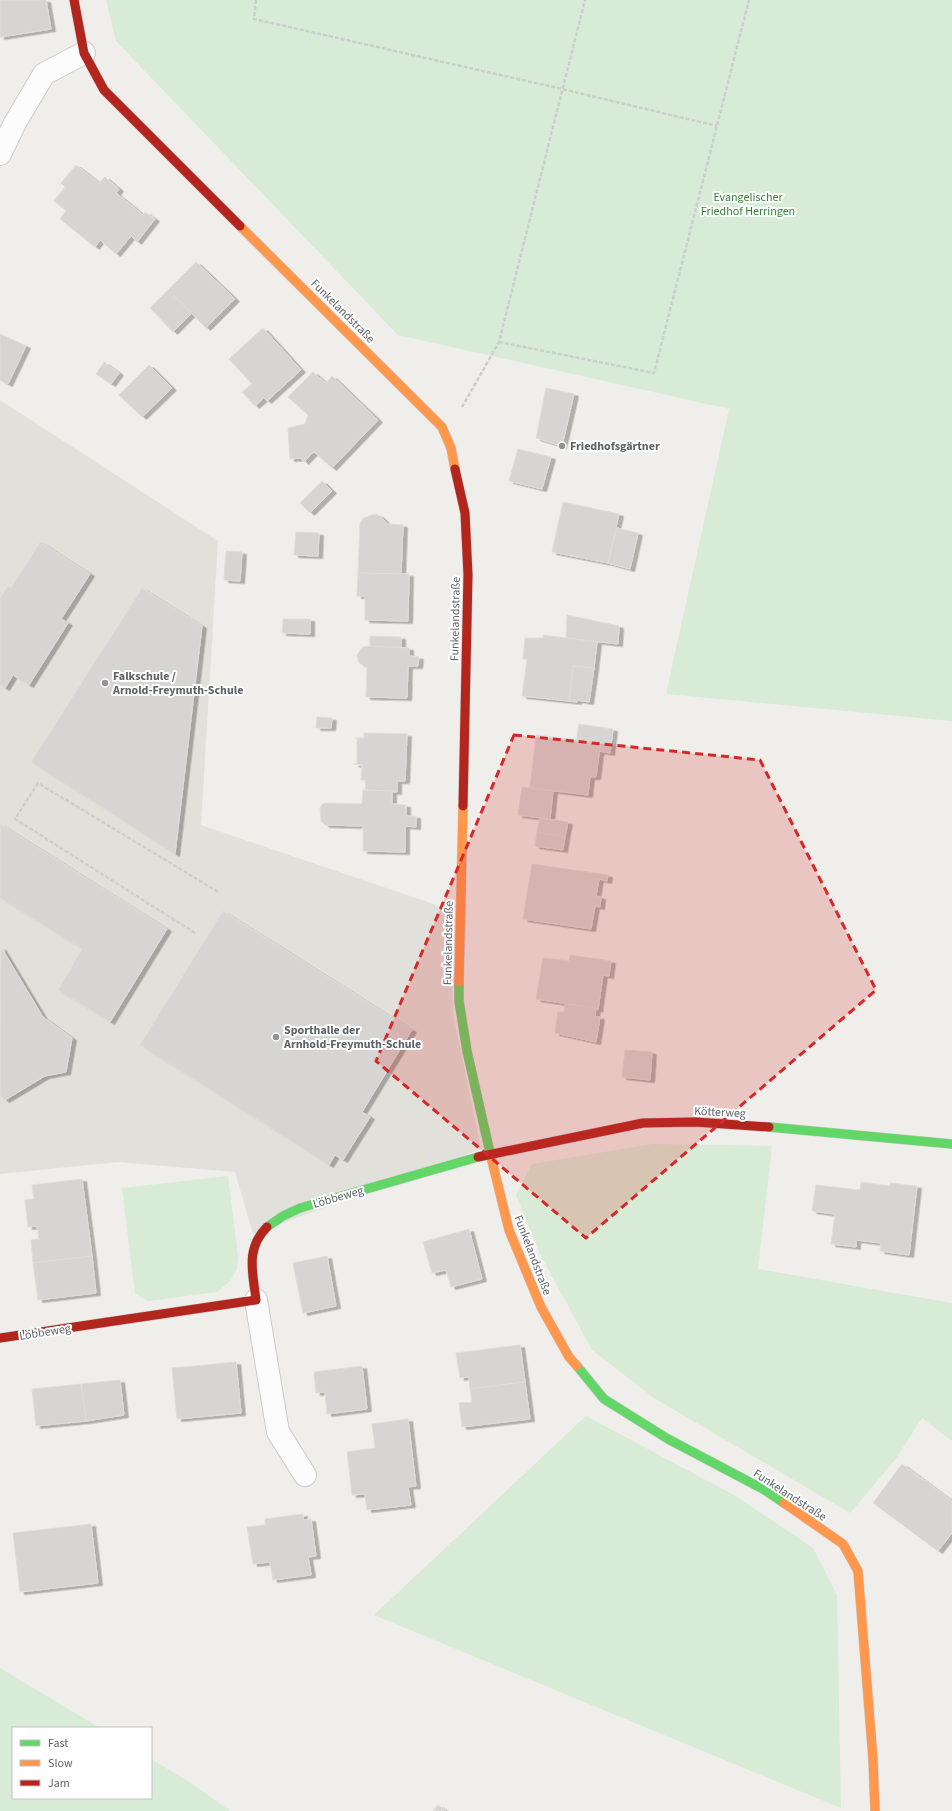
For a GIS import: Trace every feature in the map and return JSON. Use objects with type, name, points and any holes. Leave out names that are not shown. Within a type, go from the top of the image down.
[{"type":"street","name":"Funkelandstraße","points":[[74,0],[84,53],[104,90],[442,427],[451,448],[465,513],[468,575],[459,1001],[467,1051],[509,1230],[541,1307],[568,1357],[604,1399],[668,1439],[763,1489],[843,1544],[858,1571],[873,1759],[875,1811]]},
{"type":"street","points":[[0,154],[15,123],[44,74],[84,53]]},
{"type":"street","name":"Kötterweg","points":[[490,1154],[643,1123],[695,1122],[803,1129],[952,1144]]},
{"type":"street","name":"Löbbeweg","points":[[305,1475],[278,1432],[250,1258],[259,1234],[276,1218],[300,1208],[490,1154]]},
{"type":"street","name":"Löbbeweg","points":[[0,1338],[256,1300]]},
{"type":"path","points":[[256,0],[254,20],[562,89],[717,126]]},
{"type":"path","points":[[451,448],[460,412],[499,342],[585,0]]},
{"type":"path","points":[[499,342],[654,373],[749,0]]},
{"type":"path","points":[[195,933],[15,819],[38,783],[220,893]]},
{"type":"highlighted area","points":[[514,735],[760,760],[876,990],[586,1238],[376,1061]]},
{"type":"shaded area","name":"Falkschule / Arnold-Freymuth-Schule","points":[[0,400],[218,541],[201,825],[448,909],[453,1013],[481,1149],[253,1234],[235,1172],[118,1162],[0,1174]]},
{"type":"green space","name":"Evangelischer Friedhof Herringen","points":[[106,0],[952,0],[952,721],[666,694],[729,409],[398,335],[116,41]]},
{"type":"green space","points":[[652,1144],[772,1146],[758,1269],[952,1303],[952,1441],[922,1418],[895,1460],[850,1513],[654,1398],[592,1350],[540,1254],[516,1195],[532,1164]]},
{"type":"green space","points":[[228,1176],[238,1256],[237,1269],[230,1281],[217,1292],[148,1301],[135,1294],[122,1188]]},
{"type":"green space","points":[[586,1416],[734,1495],[813,1548],[837,1595],[841,1808],[374,1615]]},
{"type":"green space","points":[[0,1668],[98,1727],[12,1727],[12,1799],[152,1799],[152,1760],[191,1783],[230,1811],[0,1811]]},
{"type":"building","points":[[0,0],[46,0],[51,29],[0,37]]},
{"type":"building","points":[[76,165],[99,183],[105,177],[119,189],[116,193],[143,215],[145,212],[155,219],[137,242],[131,236],[116,254],[100,240],[95,247],[60,219],[66,211],[54,201],[65,187],[61,183]]},
{"type":"building","points":[[196,262],[235,299],[206,328],[168,290]]},
{"type":"building","points":[[168,290],[192,313],[173,332],[150,308]]},
{"type":"building","points":[[263,328],[301,370],[267,401],[264,398],[255,406],[242,392],[252,384],[229,359]]},
{"type":"building","points":[[0,334],[26,346],[8,384],[0,380]]},
{"type":"building","points":[[104,362],[119,373],[111,384],[96,374]]},
{"type":"building","points":[[149,365],[172,388],[142,417],[119,395]]},
{"type":"building","points":[[313,372],[326,383],[332,376],[378,420],[332,468],[314,452],[304,462],[301,458],[290,459],[288,428],[305,424],[308,415],[288,397]]},
{"type":"building","points":[[546,388],[574,394],[562,446],[536,438]]},
{"type":"building","points":[[518,449],[551,457],[542,489],[509,481]]},
{"type":"building","points":[[322,481],[332,491],[310,513],[300,503]]},
{"type":"building","points":[[563,502],[619,514],[608,563],[552,552]]},
{"type":"building","points":[[375,514],[380,516],[388,524],[403,525],[401,574],[358,573],[360,523],[364,518]]},
{"type":"building","points":[[617,528],[638,533],[630,569],[608,563]]},
{"type":"building","points":[[296,532],[319,533],[318,556],[294,555]]},
{"type":"building","points":[[40,542],[90,574],[61,619],[68,623],[29,685],[13,675],[5,688],[0,685],[0,598],[8,586],[11,588]]},
{"type":"building","points":[[226,551],[242,552],[240,581],[224,580]]},
{"type":"building","points":[[358,573],[409,574],[408,621],[365,620],[365,596],[357,596]]},
{"type":"building","points":[[142,588],[202,626],[175,854],[31,762]]},
{"type":"building","points":[[567,615],[619,626],[618,644],[566,638]]},
{"type":"building","points":[[283,619],[310,619],[310,634],[282,633]]},
{"type":"building","points":[[543,635],[597,642],[594,668],[573,666],[569,701],[522,696],[527,659],[523,659],[525,638],[543,638]]},
{"type":"building","points":[[370,636],[401,637],[401,647],[370,647]]},
{"type":"building","points":[[366,646],[409,648],[409,656],[419,657],[418,666],[408,666],[407,698],[366,697],[367,667],[359,663],[357,655],[362,648]]},
{"type":"building","points":[[573,666],[594,668],[589,702],[577,700],[577,702],[569,701]]},
{"type":"building","points":[[317,717],[332,718],[331,728],[316,728]]},
{"type":"building","points":[[579,724],[613,729],[610,753],[599,751],[600,746],[576,743]]},
{"type":"building","points":[[364,733],[407,734],[405,781],[397,781],[397,792],[365,790],[366,780],[361,780],[362,765],[354,764],[357,764],[357,739],[355,738],[364,738]]},
{"type":"building","points":[[536,735],[577,740],[576,743],[600,746],[596,777],[590,777],[588,795],[530,788]]},
{"type":"building","points":[[522,787],[553,791],[550,819],[518,815]]},
{"type":"building","points":[[363,790],[392,791],[392,804],[406,805],[406,816],[416,816],[416,827],[405,826],[405,852],[363,851],[363,826],[325,825],[321,821],[320,807],[324,803],[362,804]]},
{"type":"building","points":[[540,818],[568,822],[565,837],[537,832]]},
{"type":"building","points":[[0,824],[167,929],[110,1022],[58,990],[82,949],[0,898]]},
{"type":"building","points":[[537,832],[565,837],[563,850],[535,846]]},
{"type":"building","points":[[532,864],[608,875],[607,881],[599,879],[596,896],[601,897],[600,907],[595,906],[591,929],[523,919]]},
{"type":"building","name":"Sporthalle der Arnhold-Freymuth-Schule","points":[[223,911],[412,1030],[362,1112],[370,1117],[343,1160],[335,1155],[329,1165],[140,1045]]},
{"type":"building","points":[[1,947],[43,1017],[72,1038],[66,1072],[45,1076],[5,1100],[0,1096]]},
{"type":"building","points":[[570,955],[611,961],[609,976],[603,975],[598,1010],[596,1008],[536,999],[543,958],[569,961]]},
{"type":"building","points":[[565,1004],[596,1008],[595,1017],[600,1017],[596,1042],[555,1033],[558,1012],[564,1012]]},
{"type":"building","points":[[625,1050],[652,1052],[650,1080],[622,1077]]},
{"type":"building","points":[[82,1179],[92,1256],[33,1263],[31,1240],[39,1239],[37,1226],[28,1227],[25,1200],[34,1199],[32,1185]]},
{"type":"building","points":[[861,1182],[890,1186],[890,1183],[917,1186],[909,1255],[880,1251],[881,1243],[856,1240],[856,1247],[831,1244],[835,1214],[812,1211],[816,1185],[860,1190]]},
{"type":"building","points":[[469,1229],[482,1279],[451,1287],[446,1270],[432,1273],[423,1242]]},
{"type":"building","points":[[92,1256],[96,1293],[38,1300],[33,1263]]},
{"type":"building","points":[[327,1256],[336,1306],[303,1313],[293,1263]]},
{"type":"building","points":[[520,1345],[525,1382],[470,1389],[469,1377],[460,1378],[456,1353]]},
{"type":"building","points":[[236,1362],[241,1413],[177,1419],[172,1368]]},
{"type":"building","points":[[362,1366],[367,1409],[327,1414],[325,1392],[316,1393],[314,1372]]},
{"type":"building","points":[[120,1380],[124,1415],[86,1421],[81,1384]]},
{"type":"building","points":[[525,1382],[530,1419],[462,1427],[459,1403],[472,1402],[470,1389]]},
{"type":"building","points":[[81,1384],[86,1421],[36,1426],[32,1389]]},
{"type":"building","points":[[408,1419],[416,1486],[408,1487],[411,1505],[367,1510],[365,1494],[352,1495],[347,1452],[375,1448],[372,1424]]},
{"type":"building","points":[[902,1464],[952,1501],[952,1533],[938,1551],[873,1503]]},
{"type":"building","points":[[303,1514],[303,1520],[311,1519],[316,1556],[308,1557],[311,1575],[273,1580],[270,1562],[253,1564],[247,1527],[265,1525],[265,1519]]},
{"type":"building","points":[[91,1524],[98,1583],[20,1592],[13,1533]]},
{"type":"building","points":[[438,1805],[446,1811],[433,1811]]},
{"type":"traffic: fast","points":[[459,982],[459,1001],[467,1051],[491,1157]]},
{"type":"traffic: fast","points":[[769,1127],[952,1144]]},
{"type":"traffic: fast","points":[[267,1227],[283,1216],[300,1208],[478,1157]]},
{"type":"traffic: fast","points":[[577,1366],[604,1399],[668,1439],[763,1489],[784,1503]]},
{"type":"traffic: slow","points":[[240,226],[442,427],[451,448],[455,469]]},
{"type":"traffic: slow","points":[[459,982],[463,806]]},
{"type":"traffic: slow","points":[[491,1157],[509,1230],[541,1307],[569,1357],[577,1366]]},
{"type":"traffic: slow","points":[[784,1503],[843,1544],[858,1571],[873,1759],[875,1811]]},
{"type":"traffic: jam","points":[[74,0],[84,53],[104,90],[240,226]]},
{"type":"traffic: jam","points":[[455,469],[465,513],[468,575],[463,806]]},
{"type":"traffic: jam","points":[[478,1157],[643,1123],[695,1122],[769,1127]]},
{"type":"traffic: jam","points":[[0,1338],[256,1300],[252,1271],[253,1253],[260,1235],[267,1227]]},
{"type":"place","name":"Friedhofsgärtner","points":[[562,446]]},
{"type":"place","name":"Falkschule / Arnold-Freymuth-Schule","points":[[105,683]]},
{"type":"place","name":"Sporthalle der Arnhold-Freymuth-Schule","points":[[276,1037]]}]
